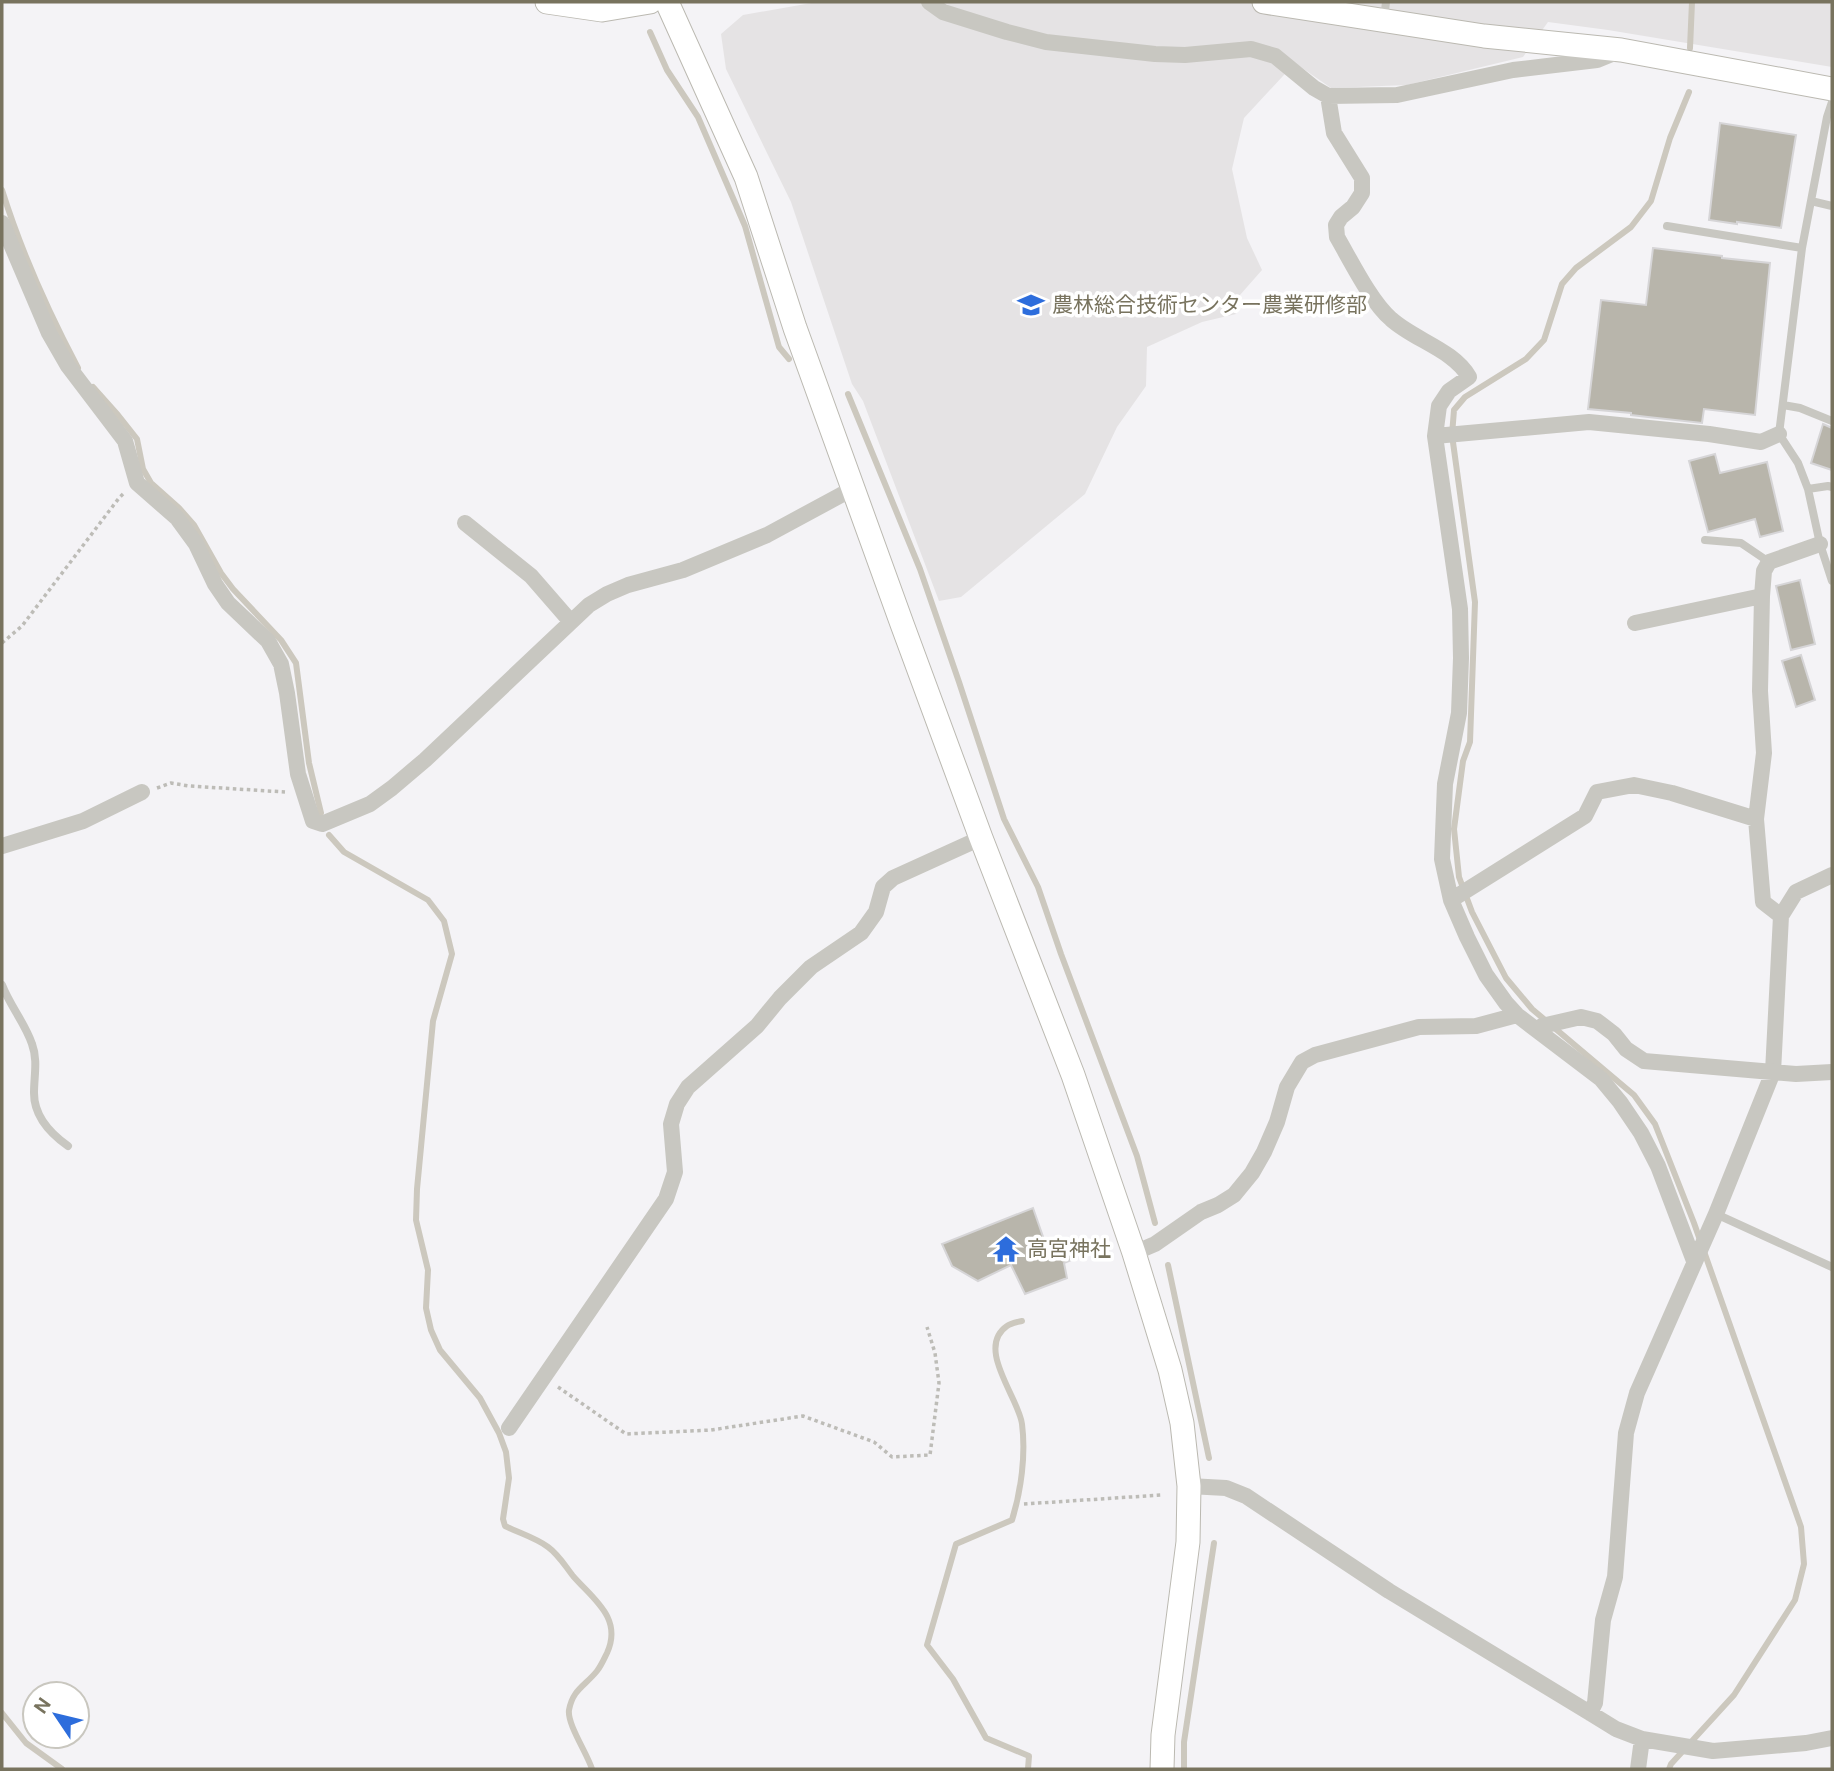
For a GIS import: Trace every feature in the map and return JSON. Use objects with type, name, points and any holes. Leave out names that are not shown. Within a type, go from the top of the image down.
[{"type":"street","points":[[547,2],[602,10],[650,2]]},
{"type":"street","points":[[667,2],[746,177],[795,328],[853,490],[981,838],[1073,1075],[1134,1253],[1170,1370],[1182,1423],[1189,1486],[1188,1542],[1163,1735],[1162,1769]]},
{"type":"street","points":[[929,2],[943,12],[1046,42],[1155,54],[1185,55],[1251,49],[1275,56],[1328,96],[1397,95],[1513,70],[1597,60],[1621,50]]},
{"type":"street","points":[[1264,2],[1385,12],[1484,36],[1621,50],[1832,89]]},
{"type":"street","points":[[1328,96],[1334,133],[1362,178],[1362,193],[1336,225],[1338,237],[1378,305],[1389,318],[1453,359],[1469,377],[1449,391],[1439,406],[1435,436],[1460,609],[1460,713],[1445,784],[1442,847],[1451,900],[1486,975],[1506,1003],[1517,1015],[1601,1079],[1620,1102],[1658,1166],[1694,1261]]},
{"type":"street","points":[[2,223],[49,333],[68,366],[125,441],[137,483],[177,518],[196,544],[221,594],[268,641],[281,664],[298,774],[313,821],[322,824],[370,804],[425,760],[589,605],[628,585],[683,570],[767,535],[853,490]]},
{"type":"street","points":[[1435,436],[1589,422],[1761,442],[1779,434]]},
{"type":"street","points":[[465,523],[531,576],[571,622]]},
{"type":"street","points":[[1782,916],[1763,902],[1756,818],[1764,754],[1760,691],[1764,571],[1769,562],[1820,544]]},
{"type":"street","points":[[1635,623],[1762,596]]},
{"type":"street","points":[[1451,900],[1585,816],[1597,792],[1634,785],[1672,793],[1756,818]]},
{"type":"street","points":[[2,846],[83,821],[142,792]]},
{"type":"street","points":[[509,1428],[666,1199],[675,1172],[671,1124],[677,1104],[688,1087],[757,1026],[779,998],[811,967],[862,933],[876,912],[883,887],[892,878],[981,838]]},
{"type":"street","points":[[1590,1713],[1595,1703],[1603,1620],[1615,1577],[1626,1433],[1637,1393],[1716,1214],[1773,1072],[1782,916],[1796,892],[1832,875]]},
{"type":"street","points":[[1134,1253],[1155,1244],[1201,1212],[1234,1195],[1265,1152],[1287,1087],[1301,1062],[1315,1055],[1419,1027],[1476,1026],[1517,1015]]},
{"type":"street","points":[[1538,1030],[1542,1026],[1581,1017],[1597,1021],[1614,1034],[1626,1049],[1644,1061],[1796,1074],[1832,1072]]},
{"type":"street","points":[[1189,1486],[1226,1488],[1246,1496],[1389,1591],[1616,1729],[1642,1739],[1713,1751],[1806,1743],[1832,1738]]},
{"type":"street","points":[[1638,1769],[1642,1739]]},
{"type":"lane","points":[[1832,102],[1802,248],[1779,434],[1798,463],[1808,489],[1820,544],[1832,581]]},
{"type":"lane","points":[[1811,201],[1832,206]]},
{"type":"lane","points":[[1667,226],[1802,248]]},
{"type":"lane","points":[[1783,405],[1800,408],[1832,421]]},
{"type":"lane","points":[[1808,489],[1832,487]]},
{"type":"lane","points":[[1705,540],[1741,543],[1769,562]]},
{"type":"lane","points":[[2,985],[31,1040],[36,1057],[34,1097],[39,1115],[52,1134],[68,1146]]},
{"type":"lane","points":[[1716,1214],[1832,1267]]},
{"type":"path","points":[[2,643],[22,626],[119,498],[137,483]]},
{"type":"path","points":[[142,792],[171,783],[303,793]]},
{"type":"path","points":[[545,1378],[626,1434],[711,1430],[803,1416],[874,1442],[892,1457],[930,1455],[939,1383],[927,1327]]},
{"type":"path","points":[[1024,1504],[1161,1495]]},
{"type":"shaded area","name":"農林総合技術センター農業研修部","points":[[817,2],[1832,2],[1832,67],[1548,22],[1523,57],[1407,85],[1331,88],[1295,63],[1244,118],[1232,169],[1247,238],[1262,270],[1240,295],[1236,314],[1202,322],[1147,347],[1146,386],[1117,427],[1085,494],[961,597],[939,601],[863,401],[852,384],[791,202],[726,69],[721,34],[743,15]]},
{"type":"building","points":[[1720,123],[1796,135],[1781,228],[1709,220]]},
{"type":"building","points":[[1653,248],[1770,263],[1755,415],[1704,409],[1702,423],[1588,409],[1601,300],[1646,305]]},
{"type":"building","points":[[1823,424],[1832,428],[1832,470],[1811,463]]},
{"type":"building","points":[[1715,454],[1720,473],[1767,462],[1783,531],[1760,537],[1755,519],[1708,532],[1689,461]]},
{"type":"building","points":[[1800,580],[1815,644],[1791,650],[1776,586]]},
{"type":"building","points":[[1801,655],[1815,700],[1796,707],[1782,661]]},
{"type":"building","points":[[1033,1208],[1047,1248],[1065,1239],[1076,1258],[1064,1263],[1067,1278],[1025,1294],[1011,1265],[978,1281],[952,1266],[942,1244]]},
{"type":"waterway","points":[[1690,48],[1692,2]]},
{"type":"waterway","points":[[650,32],[667,70],[698,117],[745,226],[779,347],[789,359]]},
{"type":"waterway","points":[[1669,1769],[1734,1695],[1795,1600],[1804,1564],[1801,1527],[1694,1223],[1655,1124],[1634,1095],[1532,1009],[1506,978],[1472,912],[1459,877],[1454,829],[1463,761],[1470,742],[1475,602],[1452,435],[1454,410],[1465,397],[1526,359],[1544,340],[1562,284],[1576,268],[1631,227],[1651,201],[1670,138],[1689,92]]},
{"type":"waterway","points":[[2,190],[36,280],[78,368]]},
{"type":"waterway","points":[[93,387],[137,439],[143,469],[151,483],[194,525],[221,573],[281,640],[296,663],[309,763],[321,813]]},
{"type":"waterway","points":[[848,394],[920,569],[1004,819],[1038,887],[1137,1156],[1155,1223]]},
{"type":"waterway","points":[[329,835],[344,852],[428,900],[444,921],[452,954],[433,1021],[417,1189],[416,1220],[428,1270],[426,1308],[431,1330],[440,1350],[480,1398],[506,1452],[509,1478],[503,1519],[505,1526],[552,1550],[597,1601],[609,1619],[611,1641],[607,1653],[597,1671],[576,1692],[569,1710],[571,1723],[592,1769]]},
{"type":"waterway","points":[[1168,1265],[1209,1458]]},
{"type":"waterway","points":[[1022,1321],[1007,1326],[998,1335],[995,1347],[1001,1373],[1022,1424],[1022,1473],[1012,1520],[956,1544],[927,1645],[953,1679],[986,1738],[1029,1756],[1028,1769]]},
{"type":"waterway","points":[[1184,1769],[1184,1742],[1214,1543]]},
{"type":"waterway","points":[[2,1713],[26,1743],[62,1769]]},
{"type":"place","name":"農林総合技術センター農業研修部","points":[[1031,305]]},
{"type":"place","name":"高宮神社","points":[[1006,1249]]}]
